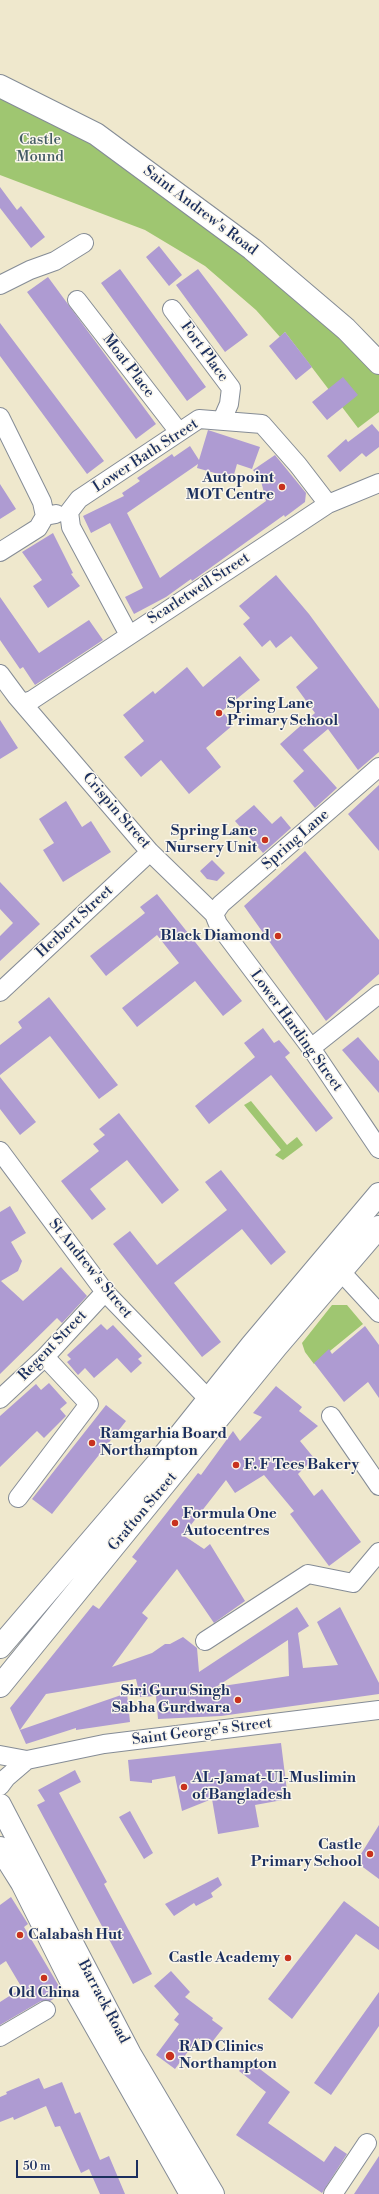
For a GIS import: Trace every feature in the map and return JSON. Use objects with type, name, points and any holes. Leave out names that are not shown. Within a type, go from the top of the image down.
[{"type":"main road","name":"Saint Andrew's Road","points":[[0,86],[96,134],[252,249],[346,329],[379,364]]},
{"type":"main road","name":"Grafton Street","points":[[0,1686],[216,1406],[333,1263],[379,1194]]},
{"type":"main road","name":"Grafton Street","points":[[333,1263],[379,1227]]},
{"type":"main road","name":"Grafton Street","points":[[0,1646],[156,1465],[216,1406]]},
{"type":"main road","name":"Barrack Road","points":[[0,1805],[130,2054],[213,2194]]},
{"type":"main road","name":"Barrack Road","points":[[0,1848],[22,1883],[78,1993],[191,2194]]},
{"type":"street","points":[[0,285],[30,270],[55,261],[84,243]]},
{"type":"street","name":"Moat Place","points":[[78,300],[179,432]]},
{"type":"street","name":"Fort Place","points":[[172,309],[231,388],[229,404],[222,420]]},
{"type":"street","points":[[0,417],[42,502],[45,516],[38,528],[0,552]]},
{"type":"street","name":"Lower Bath Street","points":[[70,520],[79,499],[199,419],[262,424],[298,465],[328,504]]},
{"type":"street","name":"Scarletwell Street","points":[[23,703],[32,700],[328,504],[379,483]]},
{"type":"street","points":[[45,516],[70,520],[129,635]]},
{"type":"street","name":"Crispin Street","points":[[0,674],[150,852],[214,914]]},
{"type":"street","name":"Spring Lane","points":[[214,914],[221,904],[379,767]]},
{"type":"street","name":"Herbert Street","points":[[0,992],[150,852]]},
{"type":"street","name":"Lower Harding Street","points":[[214,914],[218,924],[311,1048],[379,1149]]},
{"type":"street","points":[[311,1048],[379,994]]},
{"type":"street","name":"St Andrew's Street","points":[[0,1151],[105,1292],[216,1406]]},
{"type":"street","points":[[333,1263],[379,1312]]},
{"type":"street","name":"Regent Street","points":[[0,1399],[45,1357],[105,1292]]},
{"type":"street","points":[[18,1498],[89,1404],[45,1357]]},
{"type":"street","points":[[331,1416],[379,1486]]},
{"type":"street","points":[[205,1641],[308,1574],[353,1583],[379,1552]]},
{"type":"street","name":"Saint George's Street","points":[[0,1755],[27,1760],[104,1744],[379,1710]]},
{"type":"street","name":"Saint George's Street","points":[[0,1786],[6,1778],[27,1760]]},
{"type":"street","points":[[0,2038],[46,2010]]},
{"type":"street","points":[[333,2194],[367,2143]]},
{"type":"green space","name":"Castle Mound","points":[[0,86],[96,134],[379,363],[379,412],[358,428],[285,332],[280,337],[256,310],[205,266],[145,230],[0,175]]},
{"type":"green space","points":[[251,1101],[287,1145],[297,1137],[303,1145],[283,1160],[275,1155],[281,1150],[244,1105]]},
{"type":"green space","points":[[332,1305],[347,1305],[363,1324],[314,1364],[305,1352],[302,1343]]},
{"type":"building","points":[[0,187],[17,210],[21,206],[45,237],[31,248],[0,208]]},
{"type":"building","points":[[159,246],[182,275],[169,286],[146,257]]},
{"type":"building","points":[[120,269],[206,387],[187,401],[101,283]]},
{"type":"building","points":[[198,269],[248,335],[225,352],[176,285]]},
{"type":"building","points":[[48,277],[156,424],[136,439],[27,292]]},
{"type":"building","points":[[0,323],[104,461],[87,474],[0,356]]},
{"type":"building","points":[[285,332],[312,367],[296,380],[269,346]]},
{"type":"building","points":[[343,377],[358,395],[327,420],[312,402]]},
{"type":"building","points":[[372,424],[379,432],[379,447],[366,457],[362,453],[340,472],[327,456],[346,439],[348,442]]},
{"type":"building","points":[[208,430],[260,447],[252,469],[237,464],[233,478],[197,468],[198,464],[127,513],[160,578],[266,501],[261,481],[253,470],[275,455],[306,493],[305,502],[285,517],[284,515],[192,581],[191,579],[166,597],[134,614],[125,597],[143,588],[110,523],[91,533],[83,516],[124,496],[122,493],[140,481],[137,478],[172,454],[174,457],[190,446],[199,460]]},
{"type":"building","points":[[0,484],[16,509],[0,519]]},
{"type":"building","points":[[53,533],[73,573],[71,574],[80,586],[48,608],[33,586],[42,580],[22,552]]},
{"type":"building","points":[[276,575],[309,614],[379,709],[379,752],[358,770],[328,729],[303,750],[337,788],[315,808],[293,781],[304,771],[280,744],[315,713],[296,687],[318,668],[291,636],[276,648],[270,640],[262,647],[243,624],[250,618],[239,606]]},
{"type":"building","points":[[0,597],[39,653],[89,620],[103,640],[35,685],[23,667],[20,669],[0,640]]},
{"type":"building","name":"Spring Lane Primary School","points":[[240,656],[260,680],[222,711],[233,725],[206,748],[221,767],[189,794],[161,760],[141,777],[124,757],[144,741],[123,715],[153,691],[155,694],[187,667],[203,687]]},
{"type":"building","points":[[0,720],[18,748],[0,759]]},
{"type":"building","points":[[379,785],[379,851],[348,814]]},
{"type":"building","points":[[66,801],[82,827],[91,821],[111,852],[63,882],[43,850],[54,843],[39,819]]},
{"type":"building","name":"Spring Lane Nursery Unit","points":[[254,805],[272,824],[281,816],[291,828],[263,853],[235,821]]},
{"type":"building","points":[[305,851],[379,940],[379,974],[326,1021],[244,906]]},
{"type":"building","points":[[212,860],[225,873],[217,881],[207,879],[200,871]]},
{"type":"building","points":[[0,882],[40,924],[0,961],[0,936],[13,923],[0,909]]},
{"type":"building","points":[[157,894],[242,1001],[223,1016],[195,981],[137,1027],[122,1008],[179,963],[157,935],[106,976],[90,956],[145,913],[140,907]]},
{"type":"building","points":[[49,997],[118,1085],[99,1099],[50,1036],[0,1075],[0,1045],[22,1028],[18,1022]]},
{"type":"building","points":[[263,1028],[274,1043],[279,1040],[290,1053],[285,1057],[333,1118],[316,1132],[271,1075],[209,1124],[195,1106],[255,1057],[244,1043]]},
{"type":"building","points":[[358,1037],[379,1061],[379,1093],[342,1050]]},
{"type":"building","points":[[0,1077],[36,1122],[20,1135],[0,1109]]},
{"type":"building","points":[[119,1113],[179,1190],[162,1204],[127,1160],[90,1189],[106,1209],[92,1220],[61,1181],[99,1151],[93,1144],[105,1135],[99,1129]]},
{"type":"building","points":[[221,1170],[286,1252],[271,1265],[242,1229],[174,1283],[221,1342],[202,1357],[113,1244],[130,1231],[157,1265],[227,1210],[205,1182]]},
{"type":"building","points":[[10,1206],[26,1233],[11,1242],[22,1261],[18,1271],[1,1281],[23,1301],[61,1267],[87,1296],[62,1323],[57,1318],[0,1374],[0,1212]]},
{"type":"building","points":[[101,1324],[107,1330],[113,1325],[142,1356],[138,1359],[142,1363],[131,1373],[117,1358],[94,1378],[85,1368],[78,1375],[67,1362],[71,1359],[67,1355]]},
{"type":"building","points":[[365,1326],[379,1345],[379,1398],[368,1382],[344,1402],[314,1363],[329,1349],[332,1354]]},
{"type":"building","points":[[49,1383],[67,1403],[60,1409],[66,1416],[44,1438],[37,1431],[0,1467],[0,1416],[36,1384],[41,1390]]},
{"type":"building","points":[[276,1386],[302,1407],[299,1411],[318,1426],[300,1441],[314,1458],[298,1474],[314,1496],[322,1489],[361,1542],[329,1566],[290,1514],[294,1511],[264,1475],[235,1493],[226,1480],[183,1535],[204,1549],[210,1544],[245,1601],[214,1623],[177,1569],[142,1613],[148,1618],[112,1667],[152,1653],[165,1644],[170,1644],[183,1637],[197,1648],[199,1672],[297,1607],[309,1626],[298,1633],[303,1668],[338,1665],[317,1622],[340,1607],[379,1683],[379,1694],[221,1716],[158,1719],[156,1696],[140,1697],[136,1679],[46,1694],[20,1730],[127,1693],[130,1722],[76,1730],[76,1728],[26,1744],[10,1708],[93,1605],[99,1609],[137,1561],[132,1557],[198,1473],[201,1475],[233,1431],[240,1441],[262,1417],[253,1413]],"holes":[[[288,1640],[289,1676],[216,1687]]]},
{"type":"building","name":"Ramgarhia Board Northampton","points":[[106,1405],[126,1421],[52,1514],[32,1499]]},
{"type":"building","points":[[281,1743],[288,1799],[255,1805],[259,1827],[218,1834],[212,1799],[182,1811],[175,1776],[152,1780],[152,1783],[130,1781],[128,1760]]},
{"type":"building","points":[[75,1770],[81,1782],[59,1793],[107,1882],[104,1884],[152,1974],[133,1984],[37,1805],[45,1801],[38,1790]]},
{"type":"building","points":[[130,1811],[153,1853],[144,1859],[119,1817]]},
{"type":"building","name":"Castle Primary School","points":[[379,1825],[379,1879],[356,1862]]},
{"type":"building","points":[[218,1877],[222,1885],[211,1893],[213,1897],[196,1906],[194,1903],[174,1916],[165,1904]]},
{"type":"building","points":[[11,1897],[28,1924],[24,1927],[63,1993],[50,2001],[41,2001],[0,2025],[0,2002],[22,1988],[6,1961],[0,1965],[0,1905]]},
{"type":"building","points":[[344,1901],[379,1927],[379,1950],[356,1934],[292,2019],[268,1999]]},
{"type":"building","points":[[171,1971],[190,1992],[185,1997],[213,2018],[212,2020],[223,2028],[209,2046],[198,2038],[175,2069],[156,2055],[179,2024],[174,2020],[179,2014],[154,1986]]},
{"type":"building","points":[[379,1992],[379,2026],[331,2095],[314,2083]]},
{"type":"building","points":[[248,2060],[290,2092],[268,2123],[324,2162],[335,2146],[347,2154],[322,2193],[236,2135],[266,2092],[239,2071]]},
{"type":"building","points":[[39,2078],[44,2089],[62,2082],[75,2114],[80,2112],[100,2160],[109,2156],[125,2194],[100,2194],[89,2169],[81,2173],[60,2126],[55,2127],[46,2106],[14,2120],[13,2117],[0,2122],[0,2097],[7,2094],[6,2092]]},
{"type":"building","points":[[379,2156],[379,2194],[354,2194]]},
{"type":"place","name":"Autopoint MOT Centre","points":[[282,487]]},
{"type":"place","name":"Spring Lane Primary School","points":[[219,713]]},
{"type":"place","name":"Spring Lane Nursery Unit","points":[[265,840]]},
{"type":"place","name":"Black Diamond","points":[[278,936]]},
{"type":"place","name":"Ramgarhia Board Northampton","points":[[92,1443]]},
{"type":"place","name":"F. F Tees Bakery","points":[[236,1465]]},
{"type":"place","name":"Formula One Autocentres","points":[[175,1523]]},
{"type":"place","name":"Siri Guru Singh Sabha Gurdwara","points":[[238,1700]]},
{"type":"place","name":"AL-Jamat-Ul-Muslimin of Bangladesh","points":[[184,1787]]},
{"type":"place","name":"Castle Primary School","points":[[370,1854]]},
{"type":"place","name":"Calabash Hut","points":[[20,1935]]},
{"type":"place","name":"Castle Academy","points":[[288,1958]]},
{"type":"place","name":"Old China","points":[[44,1978]]},
{"type":"place","name":"RAD Clinics Northampton","points":[[170,2056]]}]
